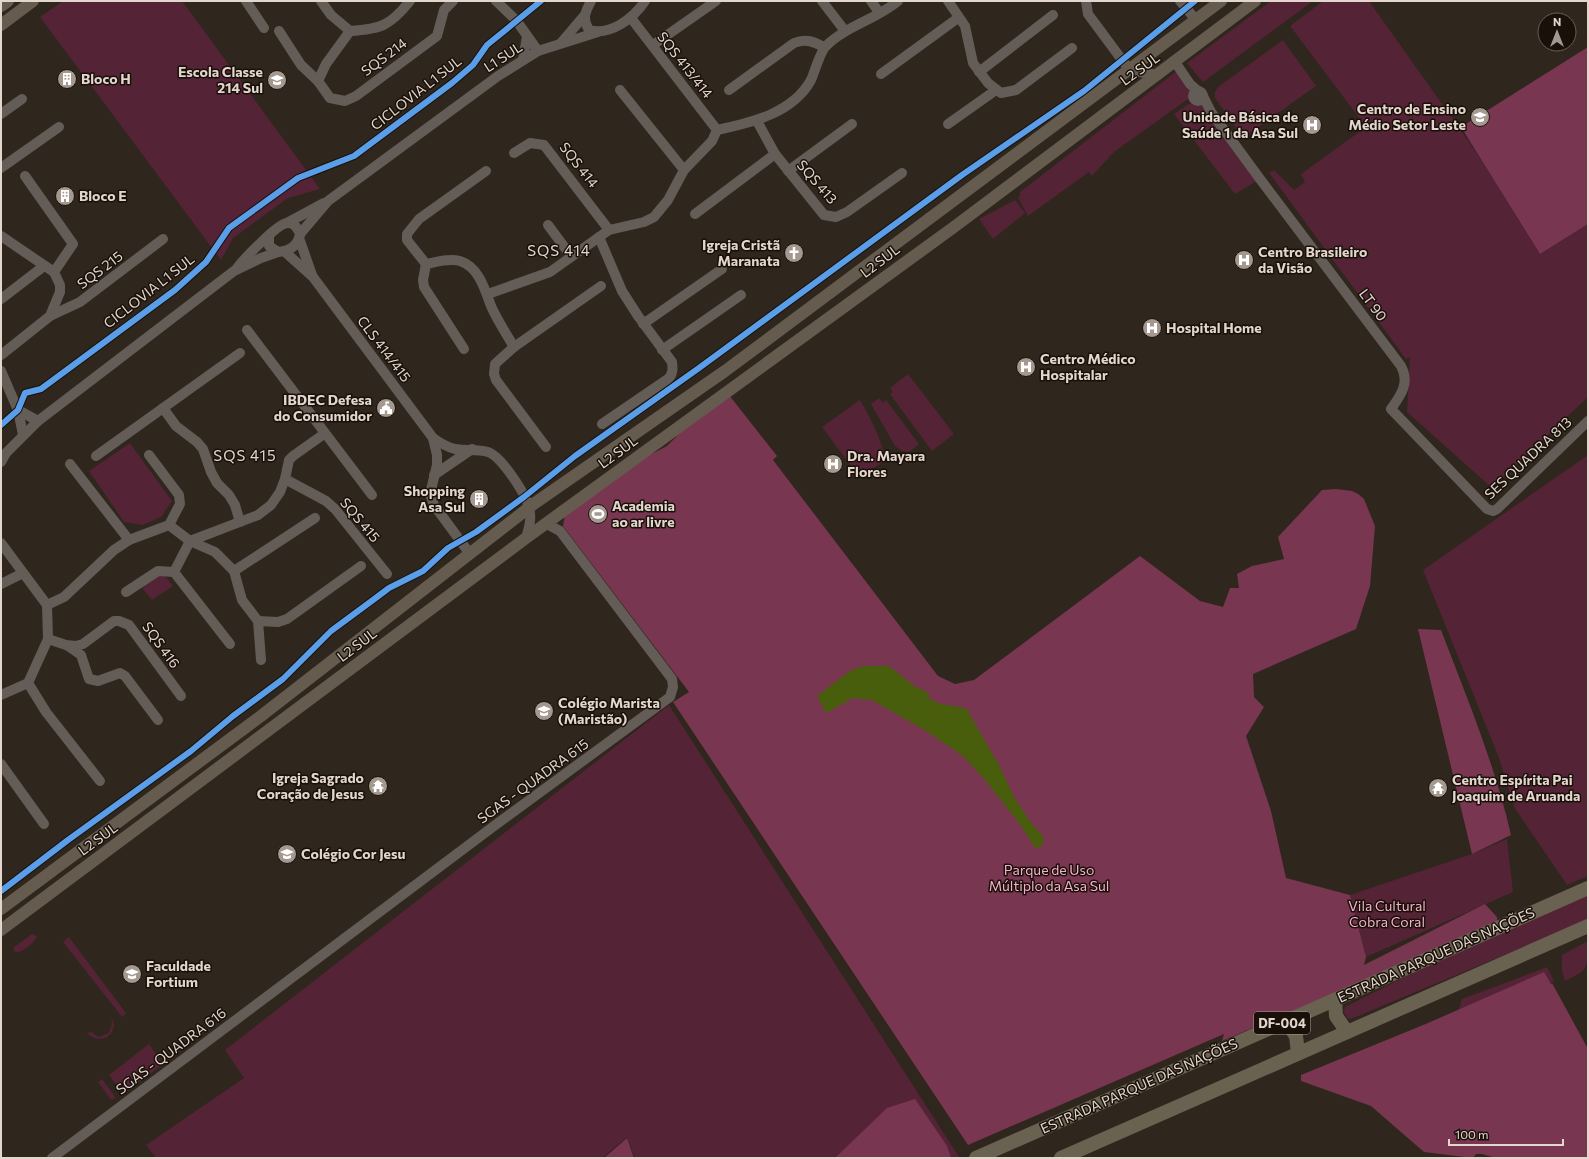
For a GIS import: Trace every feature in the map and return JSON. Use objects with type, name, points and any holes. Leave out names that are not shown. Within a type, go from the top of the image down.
[{"type":"highway","name":"ESTRADA PARQUE DAS NAÇÕES","points":[[976,1158],[1588,888]]},
{"type":"highway","name":"DF-004","points":[[1061,1158],[1588,926]]},
{"type":"highway","points":[[1335,1000],[1336,1016],[1347,1032]]},
{"type":"highway","points":[[1286,1021],[1296,1036],[1298,1053]]},
{"type":"main road","points":[[1,6],[8,1]]},
{"type":"main road","points":[[1,25],[33,1]]},
{"type":"main road","name":"L2 SUL","points":[[1,909],[255,720],[529,508],[725,371],[1221,1]]},
{"type":"main road","name":"L2 SUL","points":[[1,930],[592,489],[954,227],[1158,75],[1254,1]]},
{"type":"main road","points":[[1078,108],[1081,119],[1090,125]]},
{"type":"main road","points":[[1059,122],[1069,127],[1072,138]]},
{"type":"main road","points":[[580,472],[587,475],[592,489]]},
{"type":"main road","points":[[419,594],[422,604],[430,610]]},
{"type":"main road","points":[[70,857],[79,863],[81,870]]},
{"type":"street","points":[[246,1],[264,28]]},
{"type":"street","points":[[318,82],[326,64],[350,31],[331,15],[321,1]]},
{"type":"street","name":"SQS 214","points":[[350,31],[379,28],[393,21],[410,1]]},
{"type":"street","name":"SQS 214","points":[[279,31],[301,65],[318,82],[330,98],[345,101],[356,96],[437,36],[444,10],[453,1]]},
{"type":"street","points":[[496,1],[516,20],[538,51]]},
{"type":"street","points":[[581,20],[587,1]]},
{"type":"street","points":[[581,20],[591,1]]},
{"type":"street","points":[[631,18],[645,1]]},
{"type":"street","points":[[653,46],[716,1]]},
{"type":"street","points":[[822,1],[845,31]]},
{"type":"street","points":[[871,1],[879,12]]},
{"type":"street","points":[[488,294],[550,272],[610,230],[644,222],[654,217],[668,200],[684,170],[708,146],[717,130],[757,121],[793,102],[802,93],[814,73],[824,47],[845,31],[898,1]]},
{"type":"street","points":[[948,1],[958,18],[965,26],[969,40],[970,54],[979,72],[996,90],[1002,93],[1016,90],[1072,48]]},
{"type":"street","points":[[1086,1],[1088,14],[1121,59],[1131,68],[1142,73],[1158,75]]},
{"type":"street","points":[[1180,1],[1196,20]]},
{"type":"street","points":[[979,72],[1053,15]]},
{"type":"street","name":"L1 SUL","points":[[287,223],[328,201],[498,76],[538,51],[598,32],[620,24],[631,18]]},
{"type":"street","name":"SQS 413/414","points":[[631,18],[717,130]]},
{"type":"street","points":[[881,74],[958,18]]},
{"type":"street","points":[[581,20],[585,23],[589,30],[598,32]]},
{"type":"street","name":"L1 SUL","points":[[561,43],[581,20]]},
{"type":"street","points":[[523,60],[527,36]]},
{"type":"street","points":[[729,90],[794,43],[804,40],[812,41],[824,47]]},
{"type":"street","name":"LT 90","points":[[1175,62],[1401,366],[1406,382],[1391,409],[1487,509]]},
{"type":"street","points":[[620,90],[684,170]]},
{"type":"street","points":[[948,124],[996,90]]},
{"type":"street","points":[[1,114],[22,99]]},
{"type":"street","name":"SQS 413","points":[[757,121],[775,154],[788,172],[822,213],[831,217],[847,212],[902,173]]},
{"type":"street","points":[[788,172],[852,124]]},
{"type":"street","points":[[1,168],[59,127]]},
{"type":"street","name":"SQS 414","points":[[514,153],[530,143],[544,145],[610,230]]},
{"type":"street","points":[[695,214],[775,154]]},
{"type":"street","points":[[464,349],[424,287],[423,280],[426,264],[407,240],[407,234],[420,219],[486,172]]},
{"type":"street","name":"SQS 215","points":[[25,176],[72,241],[71,248],[54,272],[60,280],[60,292],[50,316]]},
{"type":"street","name":"L1 SUL","points":[[300,236],[328,201]]},
{"type":"street","points":[[3,457],[38,421],[234,271],[261,258],[295,246],[300,236],[296,226],[287,223],[279,226],[246,256],[234,271]]},
{"type":"street","points":[[548,224],[571,256]]},
{"type":"street","points":[[1,236],[54,272]]},
{"type":"street","points":[[269,236],[269,246],[281,252]]},
{"type":"street","name":"CLS 414/415","points":[[300,236],[313,277]]},
{"type":"street","points":[[599,237],[622,291],[643,324],[672,362],[672,375],[602,424]]},
{"type":"street","name":"SQS 215","points":[[1,355],[50,316],[80,302],[163,239]]},
{"type":"street","name":"CLS 414/415","points":[[281,252],[313,277],[433,438]]},
{"type":"street","points":[[426,264],[444,260],[460,261],[470,266],[488,294],[491,305],[514,347]]},
{"type":"street","points":[[1,299],[44,266]]},
{"type":"street","points":[[643,324],[722,269]]},
{"type":"street","points":[[546,447],[495,377],[495,364],[514,347],[601,286]]},
{"type":"street","points":[[662,350],[741,295]]},
{"type":"street","name":"SQS 415","points":[[246,330],[372,495]]},
{"type":"street","points":[[96,456],[240,353]]},
{"type":"street","points":[[1,371],[18,410],[23,435]]},
{"type":"street","points":[[163,408],[176,426],[197,442],[203,449],[211,472],[217,483],[229,495],[235,505],[240,522]]},
{"type":"street","points":[[18,410],[38,421]]},
{"type":"street","name":"SES QUADRA 813","points":[[1487,509],[1493,511],[1497,509],[1588,421]]},
{"type":"street","points":[[174,572],[190,541],[258,515],[271,504],[280,492],[285,479],[289,460],[324,434]]},
{"type":"street","points":[[433,438],[446,446],[457,449],[472,449],[488,452],[499,459],[524,497],[529,508],[530,522],[526,538]]},
{"type":"street","points":[[433,438],[437,454],[430,494],[434,505],[470,554]]},
{"type":"street","points":[[434,475],[472,449]]},
{"type":"street","points":[[47,605],[64,597],[114,550],[129,540],[169,525],[180,504],[179,495],[149,455]]},
{"type":"street","points":[[70,464],[129,540]]},
{"type":"street","name":"SQS 415","points":[[285,479],[326,501],[335,509],[387,574]]},
{"type":"street","points":[[560,514],[560,531]]},
{"type":"street","points":[[234,571],[315,518]]},
{"type":"street","name":"SGAS - QUADRA 615","points":[[307,968],[488,831],[670,697],[673,687],[672,679],[560,531],[547,524]]},
{"type":"street","points":[[169,525],[190,541],[215,552],[234,571],[242,600],[258,622],[261,660]]},
{"type":"street","points":[[1,543],[47,605],[48,639],[28,683],[1,695]]},
{"type":"street","points":[[258,622],[278,622],[288,619],[361,566]]},
{"type":"street","points":[[126,592],[158,571],[174,572],[230,644]]},
{"type":"street","points":[[1,584],[23,573]]},
{"type":"street","name":"SQS 416","points":[[48,639],[76,646],[83,644],[114,621],[126,623],[181,696]]},
{"type":"street","points":[[66,644],[81,655],[89,679],[98,681],[120,673],[125,676],[158,720]]},
{"type":"street","points":[[28,683],[46,712],[100,781]]},
{"type":"street","points":[[1,764],[44,824]]},
{"type":"street","name":"SGAS - QUADRA 616","points":[[52,1158],[307,968]]},
{"type":"green space","points":[[63,1],[182,1],[320,189],[288,198],[233,238],[221,260],[40,17]]},
{"type":"green space","points":[[1271,1],[1313,1],[1203,82],[1187,63]]},
{"type":"green space","points":[[1323,1],[1369,1],[1479,156],[1540,254],[1588,224],[1588,397],[1492,488],[1407,412],[1410,357],[1406,359],[1269,173],[1274,170],[1294,190],[1305,182],[1301,174],[1366,127],[1290,26]]},
{"type":"green space","points":[[1283,40],[1316,86],[1243,138],[1215,98],[1215,92],[1218,87]]},
{"type":"green space","points":[[1588,47],[1588,224],[1540,254],[1461,127]]},
{"type":"green space","points":[[1178,70],[1192,93],[1188,99],[1114,152],[1092,176],[1089,172],[1028,216],[1018,198],[1020,192]]},
{"type":"green space","points":[[1196,101],[1211,112],[1260,179],[1235,194],[1174,114]]},
{"type":"green space","points":[[1015,200],[1025,213],[993,239],[979,219]]},
{"type":"green space","points":[[908,374],[954,434],[932,451],[890,394],[893,392],[890,388]]},
{"type":"green space","name":"Parque de Uso Múltiplo da Asa Sul","points":[[729,395],[777,456],[773,460],[938,676],[955,684],[974,680],[1140,556],[1200,601],[1223,607],[1230,588],[1239,588],[1237,574],[1252,566],[1284,559],[1278,537],[1322,490],[1336,489],[1352,491],[1358,494],[1364,499],[1375,526],[1370,586],[1356,629],[1253,674],[1254,697],[1264,707],[1246,736],[1271,811],[1286,878],[1350,895],[1366,957],[1364,965],[1485,904],[1497,917],[1497,922],[1416,959],[1222,1041],[1224,1034],[968,1145],[673,702],[689,692],[563,526],[565,514],[638,461],[667,446],[691,422]]},
{"type":"green space","points":[[879,398],[883,403],[886,400],[919,444],[909,452],[902,451],[895,446],[871,404]]},
{"type":"green space","points":[[860,400],[880,440],[884,456],[883,462],[859,477],[822,427]]},
{"type":"green space","points":[[130,443],[172,501],[161,517],[143,525],[124,522],[89,471]]},
{"type":"green space","points":[[1588,455],[1588,876],[1567,885],[1514,807],[1499,758],[1423,570]]},
{"type":"green space","points":[[162,572],[173,586],[152,600],[142,588]]},
{"type":"green space","points":[[1418,629],[1441,630],[1489,757],[1511,835],[1472,854]]},
{"type":"green space","points":[[669,705],[959,1157],[635,1158],[627,1137],[602,1158],[156,1158],[146,1145],[244,1078],[225,1050]]},
{"type":"green space","name":"Vila Cultural Cobra Coral","points":[[1507,839],[1513,892],[1366,957],[1350,895],[1472,854]]},
{"type":"green space","points":[[1588,894],[1588,920],[1351,1019],[1347,1018],[1344,1012],[1345,1007],[1436,961]]},
{"type":"green space","points":[[32,934],[37,936],[34,942],[25,949],[15,952],[13,948]]},
{"type":"green space","points":[[69,937],[126,1013],[122,1017],[63,942]]},
{"type":"green space","points":[[1588,941],[1588,957],[1586,967],[1579,974],[1565,981],[1562,971],[1562,955]]},
{"type":"green space","points":[[1547,967],[1554,981],[1512,1003],[1522,1062],[1459,1009],[1462,999]]},
{"type":"green space","points":[[1544,972],[1551,984],[1552,983],[1588,1049],[1588,1158],[1496,1158],[1476,1154],[1473,1158],[1424,1152],[1371,1106],[1301,1081],[1301,1075],[1428,1023]]},
{"type":"green space","points":[[111,1016],[114,1025],[113,1030],[107,1037],[99,1039],[87,1033],[91,1032],[99,1037],[109,1033],[112,1024]]},
{"type":"green space","points":[[149,1044],[163,1064],[123,1094],[109,1075]]},
{"type":"green space","points":[[102,1079],[116,1098],[111,1100],[98,1082]]},
{"type":"green space","points":[[915,1099],[947,1146],[951,1158],[835,1158],[887,1108]]},
{"type":"green space","points":[[627,1138],[634,1158],[604,1158]]},
{"type":"shaded area","points":[[863,666],[889,666],[914,686],[927,692],[931,700],[941,704],[966,708],[1000,767],[1014,797],[1031,823],[1043,836],[1043,845],[1036,849],[1022,827],[986,781],[963,756],[926,731],[872,700],[853,698],[826,713],[817,696],[850,671]]},
{"type":"cycle path","name":"CICLOVIA L1 SUL","points":[[1,425],[18,410],[25,393],[41,389],[175,290],[206,262],[229,228],[298,178],[354,156],[452,83],[473,65],[487,45],[541,1]]},
{"type":"cycle path","points":[[1,891],[68,840],[191,751],[233,716],[283,679],[331,631],[389,588],[423,571],[448,548],[476,532],[524,497],[575,456],[699,368],[962,175],[1084,91],[1195,1]]},
{"type":"place","name":"Bloco H","points":[[67,79]]},
{"type":"place","name":"Escola Classe 214 Sul","points":[[277,80]]},
{"type":"place","name":"Centro de Ensino Médio Setor Leste","points":[[1480,117]]},
{"type":"place","name":"Unidade Básica de Saúde 1 da Asa Sul","points":[[1312,125]]},
{"type":"place","name":"Bloco E","points":[[65,196]]},
{"type":"place","name":"Igreja Cristã Maranata","points":[[794,253]]},
{"type":"place","name":"Centro Brasileiro da Visão","points":[[1244,260]]},
{"type":"place","name":"Hospital Home","points":[[1152,328]]},
{"type":"place","name":"Centro Médico Hospitalar","points":[[1026,367]]},
{"type":"place","name":"IBDEC Defesa do Consumidor","points":[[386,408]]},
{"type":"place","name":"Dra. Mayara Flores","points":[[833,464]]},
{"type":"place","name":"Shopping Asa Sul","points":[[479,499]]},
{"type":"place","name":"Academia ao ar livre","points":[[598,514]]},
{"type":"place","name":"Colégio Marista (Maristão)","points":[[544,711]]},
{"type":"place","name":"Igreja Sagrado Coração de Jesus","points":[[378,786]]},
{"type":"place","name":"Centro Espírita Pai Joaquim de Aruanda","points":[[1438,788]]},
{"type":"place","name":"Colégio Cor Jesu","points":[[287,854]]},
{"type":"place","name":"Faculdade Fortium","points":[[132,974]]},
{"type":"district","name":"SQS 414","points":[[559,251]]},
{"type":"district","name":"SQS 415","points":[[245,456]]}]
